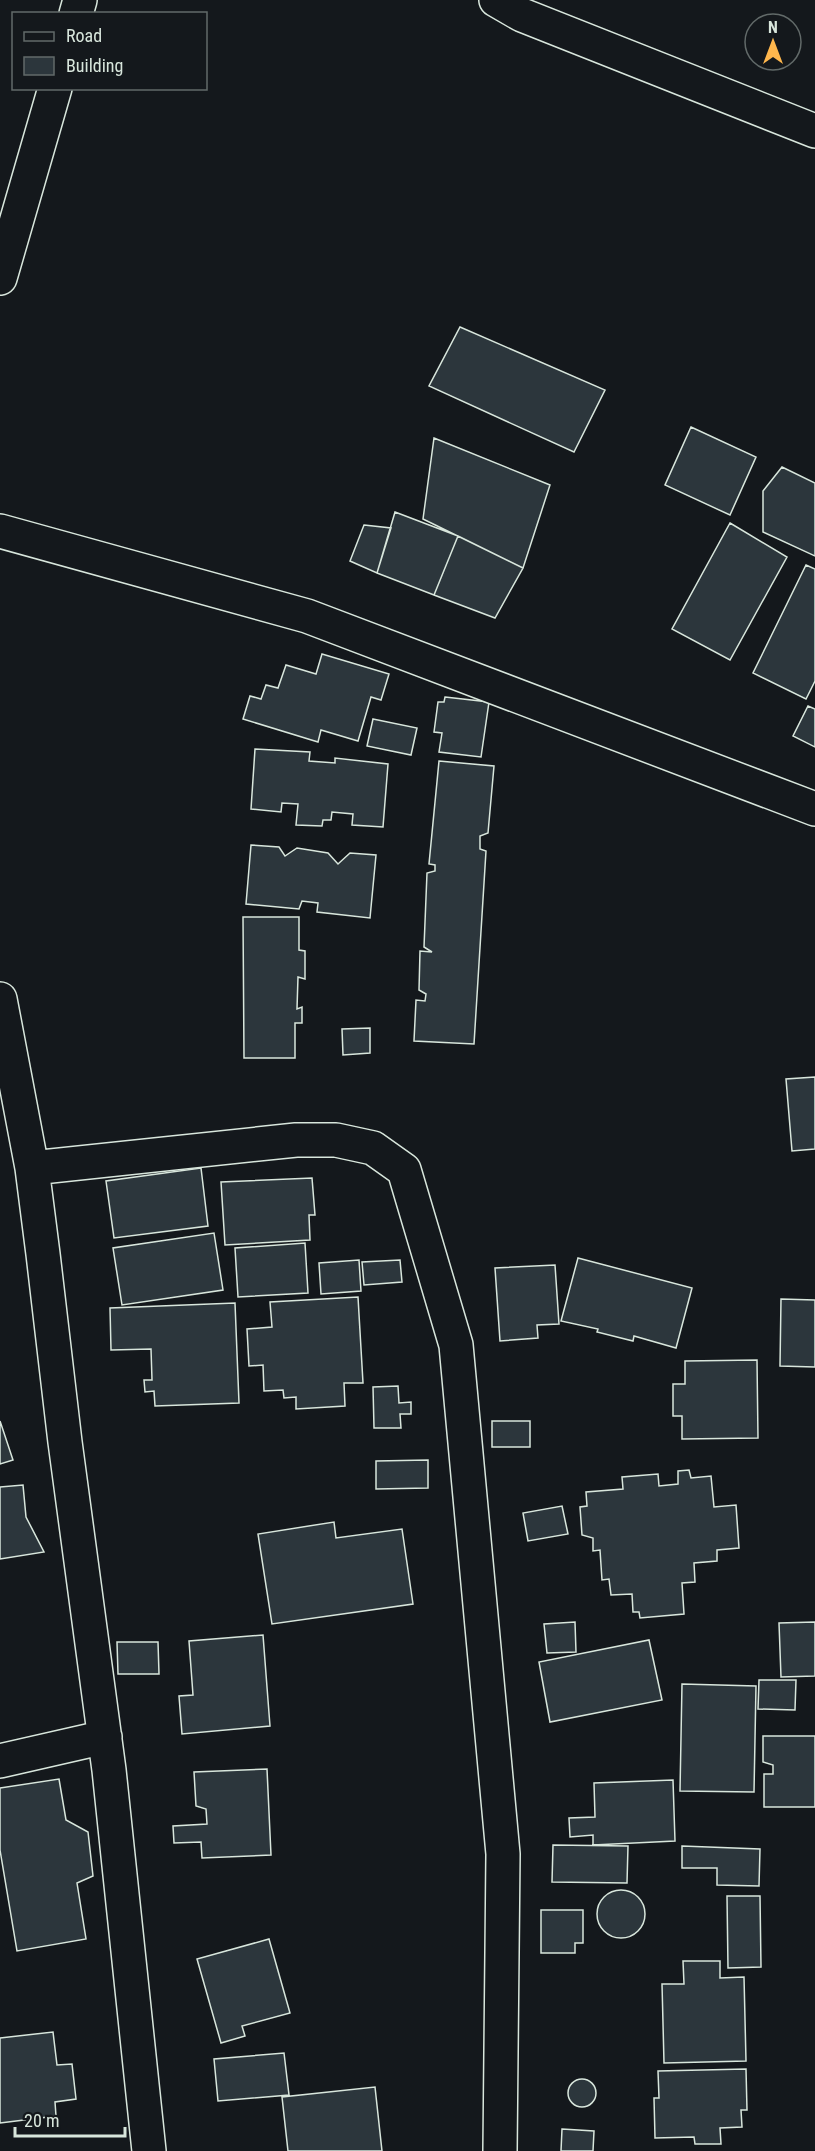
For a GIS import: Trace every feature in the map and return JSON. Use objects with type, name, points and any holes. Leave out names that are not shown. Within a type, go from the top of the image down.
[{"type":"street","points":[[496,0],[522,15],[815,131]]},
{"type":"street","points":[[0,278],[54,90]]},
{"type":"street","points":[[0,531],[307,616],[815,809]]},
{"type":"street","points":[[0,999],[32,1168],[105,1737],[149,2151]]},
{"type":"street","points":[[32,1168],[296,1140],[336,1140],[373,1148],[404,1170],[456,1345],[502,1854],[500,2151]]},
{"type":"street","points":[[0,1761],[105,1737]]},
{"type":"building","points":[[460,327],[605,390],[574,452],[429,386]]},
{"type":"building","points":[[691,427],[756,457],[730,515],[665,485]]},
{"type":"building","points":[[434,438],[550,485],[523,568],[423,519]]},
{"type":"building","points":[[782,467],[815,483],[815,556],[763,532],[763,491]]},
{"type":"building","points":[[395,512],[458,536],[434,595],[377,573]]},
{"type":"building","points":[[730,523],[787,557],[730,660],[672,629]]},
{"type":"building","points":[[364,525],[391,528],[377,573],[350,561]]},
{"type":"building","points":[[458,536],[523,568],[495,618],[434,595]]},
{"type":"building","points":[[806,565],[815,569],[815,681],[806,699],[753,673]]},
{"type":"building","points":[[322,654],[389,674],[381,700],[371,697],[358,741],[321,730],[318,742],[243,719],[250,696],[261,699],[266,685],[278,688],[286,665],[316,674]]},
{"type":"building","points":[[445,697],[489,702],[481,757],[439,752],[442,733],[434,732],[438,702],[444,702]]},
{"type":"building","points":[[808,706],[815,709],[815,747],[793,736]]},
{"type":"building","points":[[373,719],[417,728],[411,755],[367,746]]},
{"type":"building","points":[[255,749],[310,752],[309,761],[335,763],[335,758],[388,764],[383,827],[352,825],[353,814],[332,812],[331,820],[323,820],[322,826],[296,825],[298,804],[282,803],[281,812],[251,809]]},
{"type":"building","points":[[439,761],[494,766],[488,833],[480,836],[480,849],[486,851],[474,1044],[414,1041],[416,1000],[425,1001],[426,994],[419,990],[420,951],[432,952],[424,947],[427,873],[435,871],[435,865],[429,864]]},
{"type":"building","points":[[251,845],[279,847],[285,856],[297,848],[328,853],[338,864],[350,853],[376,855],[370,918],[317,912],[318,903],[302,901],[299,909],[246,904]]},
{"type":"building","points":[[243,917],[299,917],[299,950],[305,951],[305,979],[298,977],[297,1009],[302,1007],[302,1023],[295,1023],[295,1058],[244,1058]]},
{"type":"building","points":[[370,1028],[370,1053],[343,1055],[342,1029]]},
{"type":"building","points":[[815,1077],[815,1149],[792,1151],[786,1079]]},
{"type":"building","points":[[201,1168],[208,1226],[114,1238],[106,1181]]},
{"type":"building","points":[[312,1178],[315,1215],[309,1215],[310,1240],[225,1245],[221,1182]]},
{"type":"building","points":[[214,1233],[223,1290],[122,1305],[113,1248]]},
{"type":"building","points":[[305,1243],[308,1293],[238,1297],[235,1248]]},
{"type":"building","points":[[578,1258],[692,1288],[676,1348],[634,1336],[633,1341],[597,1332],[598,1329],[561,1321]]},
{"type":"building","points":[[359,1260],[361,1291],[321,1294],[319,1263]]},
{"type":"building","points":[[400,1260],[402,1282],[364,1285],[362,1262]]},
{"type":"building","points":[[555,1265],[559,1324],[537,1325],[538,1338],[500,1341],[495,1268]]},
{"type":"building","points":[[358,1297],[363,1383],[344,1383],[345,1406],[296,1409],[296,1397],[284,1398],[283,1390],[264,1391],[263,1365],[249,1366],[247,1329],[272,1327],[270,1302]]},
{"type":"building","points":[[781,1299],[815,1300],[815,1367],[780,1366]]},
{"type":"building","points":[[235,1303],[239,1403],[155,1406],[154,1391],[145,1392],[144,1380],[152,1380],[151,1349],[111,1350],[110,1308]]},
{"type":"building","points":[[757,1360],[758,1438],[682,1439],[682,1416],[673,1416],[673,1384],[685,1384],[685,1361]]},
{"type":"building","points":[[398,1386],[399,1403],[411,1402],[411,1414],[400,1414],[401,1428],[374,1428],[373,1387]]},
{"type":"building","points":[[0,1421],[13,1460],[0,1464]]},
{"type":"building","points":[[492,1421],[530,1421],[530,1447],[492,1447]]},
{"type":"building","points":[[428,1460],[428,1488],[376,1489],[376,1461]]},
{"type":"building","points":[[689,1470],[691,1478],[711,1476],[714,1507],[736,1505],[739,1548],[717,1550],[717,1561],[694,1563],[695,1582],[682,1583],[684,1614],[640,1618],[639,1612],[633,1612],[632,1594],[611,1595],[609,1579],[602,1580],[600,1550],[593,1551],[593,1538],[582,1535],[580,1507],[587,1506],[586,1492],[623,1489],[622,1477],[658,1474],[659,1486],[678,1484],[678,1471]]},
{"type":"building","points":[[23,1485],[26,1517],[44,1552],[0,1559],[0,1487]]},
{"type":"building","points":[[562,1506],[568,1534],[528,1541],[523,1513]]},
{"type":"building","points":[[334,1522],[336,1538],[402,1529],[413,1604],[272,1624],[258,1534]]},
{"type":"building","points":[[575,1622],[576,1652],[547,1653],[544,1624]]},
{"type":"building","points":[[815,1622],[815,1676],[781,1677],[779,1623]]},
{"type":"building","points":[[263,1635],[270,1726],[182,1734],[179,1696],[193,1695],[189,1641]]},
{"type":"building","points":[[649,1640],[662,1700],[550,1722],[539,1662]]},
{"type":"building","points":[[117,1642],[158,1642],[159,1674],[118,1674]]},
{"type":"building","points":[[759,1680],[796,1680],[795,1710],[758,1709]]},
{"type":"building","points":[[682,1684],[756,1686],[754,1792],[680,1791]]},
{"type":"building","points":[[763,1736],[815,1736],[815,1807],[764,1807],[764,1774],[773,1774],[773,1765],[763,1762]]},
{"type":"building","points":[[267,1769],[271,1855],[202,1858],[201,1842],[174,1843],[173,1826],[207,1824],[206,1809],[196,1806],[194,1772]]},
{"type":"building","points":[[59,1779],[66,1820],[88,1832],[93,1876],[77,1883],[86,1939],[17,1951],[0,1850],[0,1788]]},
{"type":"building","points":[[673,1780],[675,1841],[593,1845],[593,1835],[570,1837],[569,1818],[595,1817],[594,1783]]},
{"type":"building","points":[[553,1845],[628,1846],[627,1883],[552,1882]]},
{"type":"building","points":[[682,1846],[760,1849],[759,1886],[717,1885],[717,1868],[682,1868]]},
{"type":"building","points":[[616,1890],[626,1890],[638,1897],[645,1909],[645,1919],[638,1931],[626,1938],[616,1938],[601,1927],[597,1919],[597,1909],[608,1894]]},
{"type":"building","points":[[727,1896],[760,1896],[761,1967],[728,1968]]},
{"type":"building","points":[[541,1910],[583,1910],[583,1943],[575,1943],[575,1953],[541,1953]]},
{"type":"building","points":[[269,1939],[290,2013],[242,2026],[245,2036],[221,2043],[197,1959]]},
{"type":"building","points":[[683,1961],[720,1961],[720,1978],[744,1977],[746,2061],[664,2063],[662,1984],[684,1984]]},
{"type":"building","points":[[53,2032],[57,2065],[72,2064],[76,2099],[55,2102],[56,2116],[0,2123],[0,2038]]},
{"type":"building","points":[[284,2053],[289,2095],[218,2101],[214,2059]]},
{"type":"building","points":[[746,2069],[747,2110],[741,2110],[742,2127],[720,2128],[721,2144],[695,2144],[694,2137],[655,2138],[654,2098],[659,2098],[658,2071]]},
{"type":"building","points":[[582,2079],[592,2083],[596,2093],[592,2103],[582,2107],[572,2103],[568,2093],[572,2083]]},
{"type":"building","points":[[375,2087],[382,2151],[288,2151],[282,2097]]},
{"type":"building","points":[[562,2129],[594,2131],[593,2151],[561,2151]]}]
